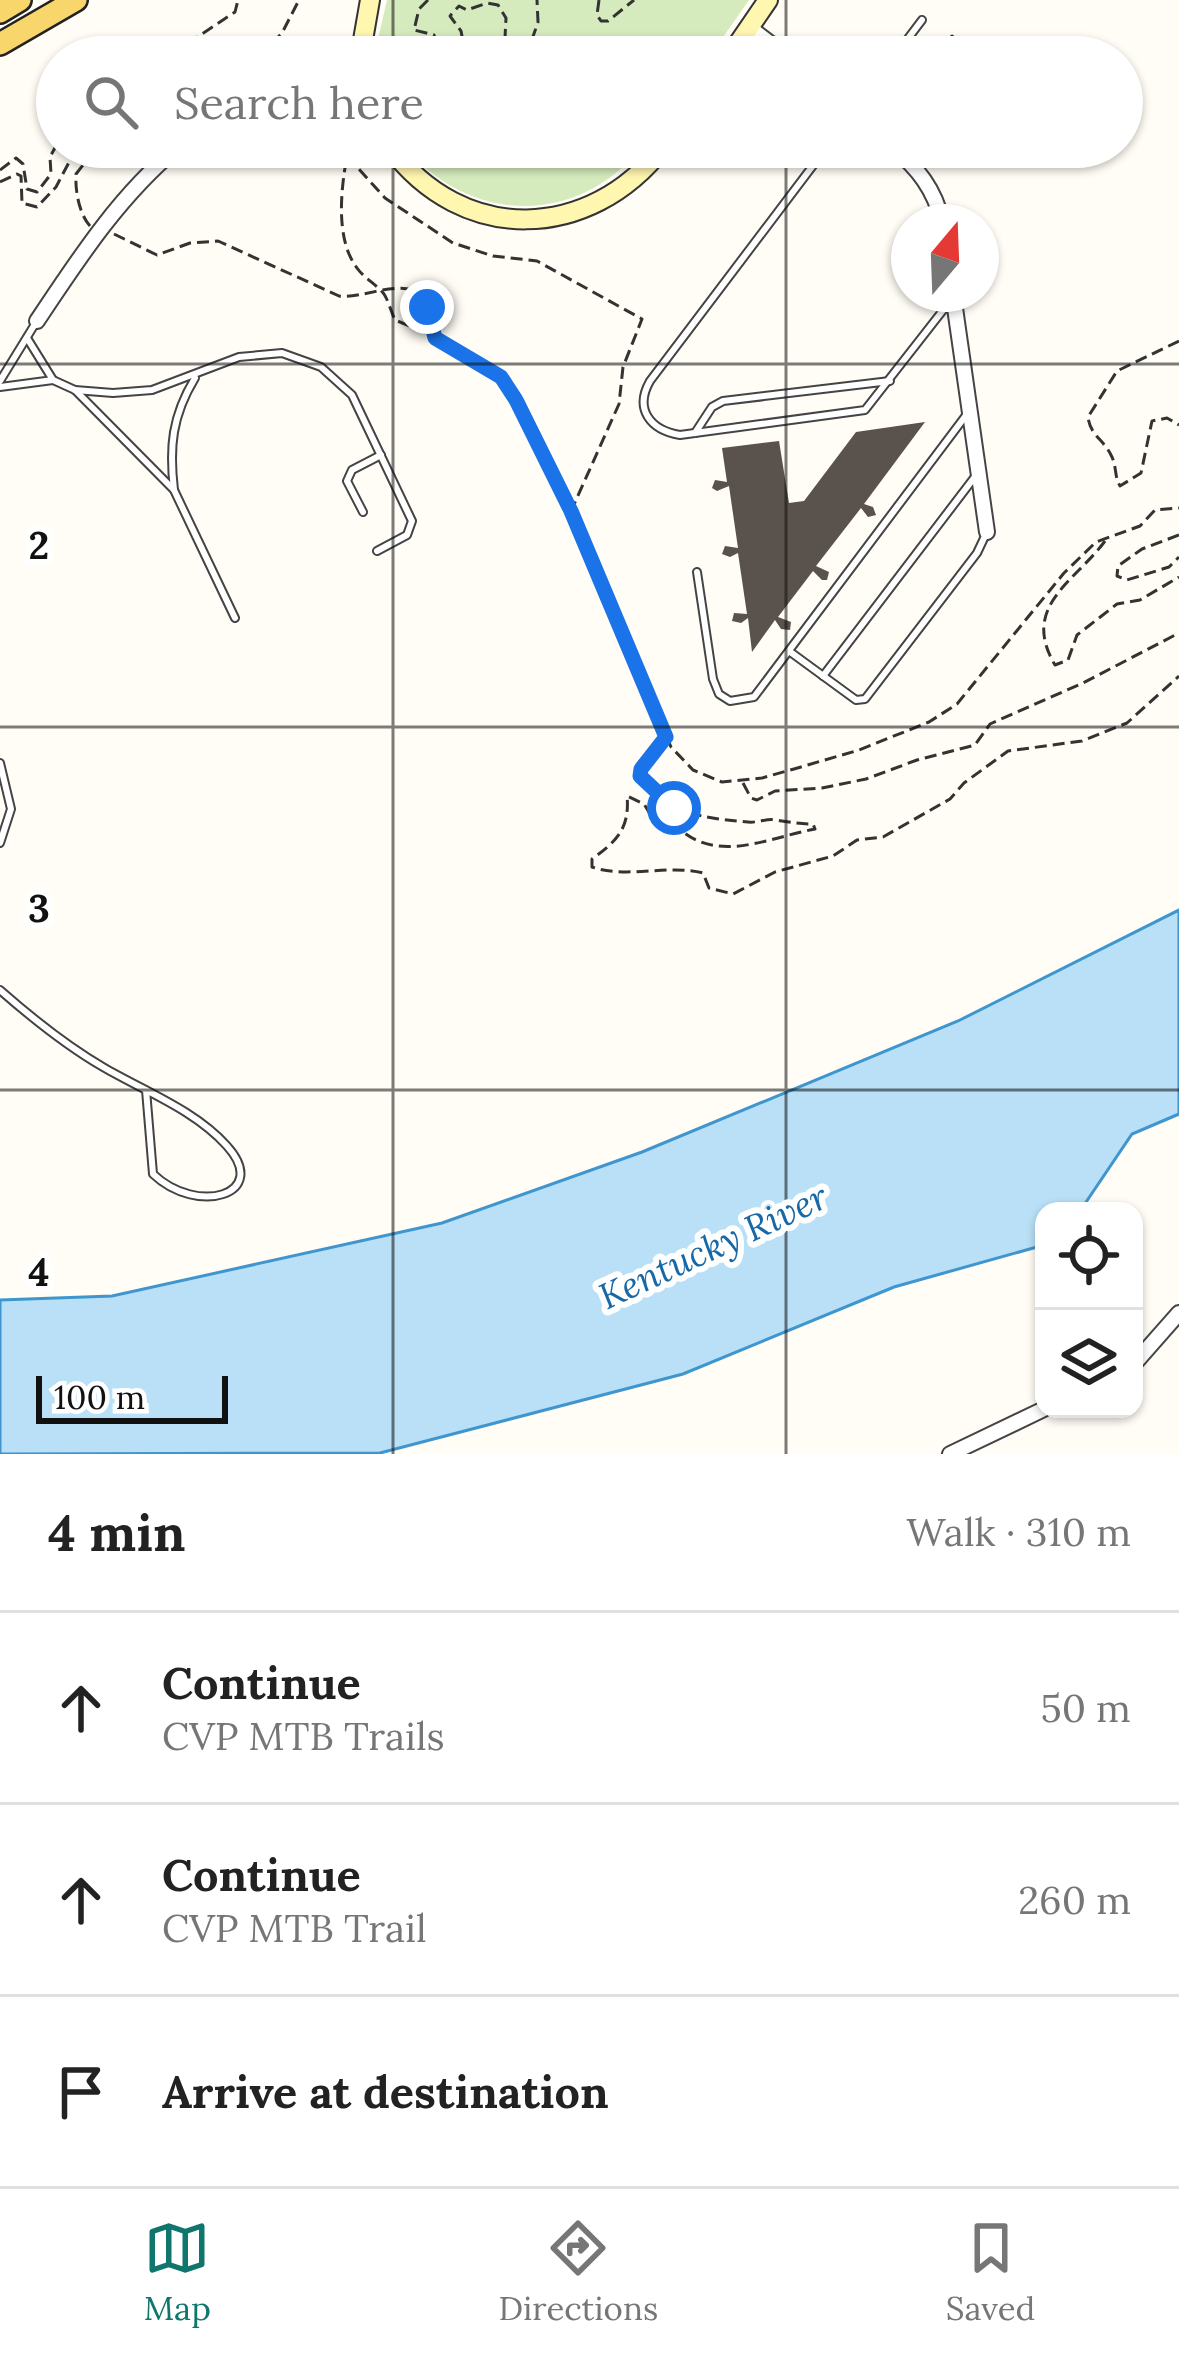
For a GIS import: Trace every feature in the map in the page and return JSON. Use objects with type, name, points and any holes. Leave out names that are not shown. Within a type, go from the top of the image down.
[{"type":"main road","points":[[0,12],[20,0]]},
{"type":"main road","points":[[0,44],[76,0]]},
{"type":"street","points":[[364,36],[370,0]]},
{"type":"street","points":[[743,36],[769,0]]},
{"type":"street","points":[[37,321],[94,234],[156,168]]},
{"type":"street","points":[[407,168],[443,197],[480,213],[515,220],[559,217],[608,198],[643,168]]},
{"type":"street","points":[[915,168],[936,204]]},
{"type":"street","points":[[955,312],[987,532]]},
{"type":"street","points":[[1143,1354],[1179,1313]]},
{"type":"street","points":[[950,1454],[1035,1413]]},
{"type":"lane","points":[[910,36],[922,20]]},
{"type":"lane","points":[[811,168],[644,392],[644,414],[653,425],[665,433],[695,433],[865,410],[941,312]]},
{"type":"lane","points":[[0,384],[37,321]]},
{"type":"lane","points":[[26,338],[53,380]]},
{"type":"lane","points":[[0,384],[53,380],[75,390],[152,390],[239,357],[282,353],[321,367],[352,394],[412,521],[407,535],[377,551]]},
{"type":"lane","points":[[197,375],[172,425],[174,490],[235,618]]},
{"type":"lane","points":[[695,433],[712,407],[723,400],[890,381]]},
{"type":"lane","points":[[75,390],[174,490]]},
{"type":"lane","points":[[697,572],[718,694],[730,701],[754,697],[969,411]]},
{"type":"lane","points":[[363,512],[347,481],[352,470],[381,454]]},
{"type":"lane","points":[[823,676],[978,472]]},
{"type":"lane","points":[[789,651],[856,700],[865,699],[977,553],[987,532]]},
{"type":"lane","points":[[0,763],[11,809],[0,843]]},
{"type":"lane","points":[[0,990],[69,1047],[146,1090],[206,1127],[228,1147],[239,1166],[237,1184],[225,1196],[203,1200],[167,1188],[153,1174],[146,1090]]},
{"type":"lane","points":[[0,1002],[9,998]]},
{"type":"path","points":[[199,36],[235,12],[238,0]]},
{"type":"path","points":[[279,36],[299,0]]},
{"type":"path","points":[[428,0],[419,10],[414,30],[434,36]]},
{"type":"path","points":[[533,36],[537,0]]},
{"type":"path","points":[[599,0],[597,15],[608,21],[634,0]]},
{"type":"path","points":[[461,36],[450,16],[453,10],[487,3],[498,4],[506,18],[505,36]]},
{"type":"path","points":[[0,170],[16,158],[23,164],[27,189],[37,192],[51,168]]},
{"type":"path","points":[[0,182],[21,176],[22,203],[37,207],[66,168]]},
{"type":"path","points":[[82,168],[76,174],[84,218],[92,227]]},
{"type":"path","points":[[344,168],[343,218],[349,256],[381,291],[395,320],[434,335],[448,349],[501,377],[571,511],[666,737],[678,756],[707,778],[742,782],[859,750],[929,722],[957,704],[1044,592],[1096,542],[1140,526],[1155,510],[1179,508]]},
{"type":"path","points":[[358,168],[385,198],[453,243],[494,256],[537,261],[643,319],[623,367],[619,404],[571,511]]},
{"type":"path","points":[[106,232],[157,255],[190,243],[218,241],[339,296],[409,289],[426,302],[434,335]]},
{"type":"path","points":[[1179,341],[1117,371],[1088,417],[1090,431],[1112,455],[1120,487],[1141,473],[1151,422],[1168,418],[1179,424]]},
{"type":"path","points":[[1179,535],[1118,566],[1117,577],[1127,580],[1168,567],[1179,557]]},
{"type":"path","points":[[1109,536],[1089,562],[1054,593],[1043,625],[1046,650],[1055,665],[1068,660],[1077,635],[1117,604],[1140,600],[1179,577]]},
{"type":"path","points":[[742,782],[757,800],[775,791],[866,779],[961,750],[975,745],[990,724],[1179,633]]},
{"type":"path","points":[[666,737],[640,776],[666,803],[710,818],[753,823],[773,819],[813,824],[815,829],[742,848],[705,845],[683,834],[671,820],[653,819],[644,804],[627,796],[629,815],[617,842],[592,859],[592,867],[607,872],[687,869],[703,873],[709,888],[733,894],[776,872],[832,856],[857,840],[883,837],[950,799],[1008,751],[1082,741],[1126,723],[1179,676]]},
{"type":"green space","points":[[387,0],[749,0],[724,36],[379,36]]},
{"type":"green space","points":[[427,168],[620,168],[587,192],[523,206],[460,191]]},
{"type":"water","name":"Kentucky River","points":[[1179,910],[1179,1114],[1132,1134],[1086,1202],[1035,1202],[1035,1248],[894,1287],[683,1374],[380,1453],[0,1454],[0,1300],[112,1296],[442,1223],[642,1152],[958,1021]]},
{"type":"building","points":[[925,422],[864,504],[873,507],[876,515],[868,517],[861,508],[816,566],[829,572],[827,580],[813,571],[778,617],[791,622],[790,630],[781,629],[775,620],[752,652],[748,618],[741,623],[732,621],[734,613],[747,614],[738,553],[722,554],[725,546],[738,548],[729,486],[712,488],[715,480],[727,482],[722,448],[779,441],[789,503],[804,501],[856,432]]},
{"type":"route","points":[[427,307],[435,338],[501,377],[571,511],[666,737],[640,776],[674,808]]}]
